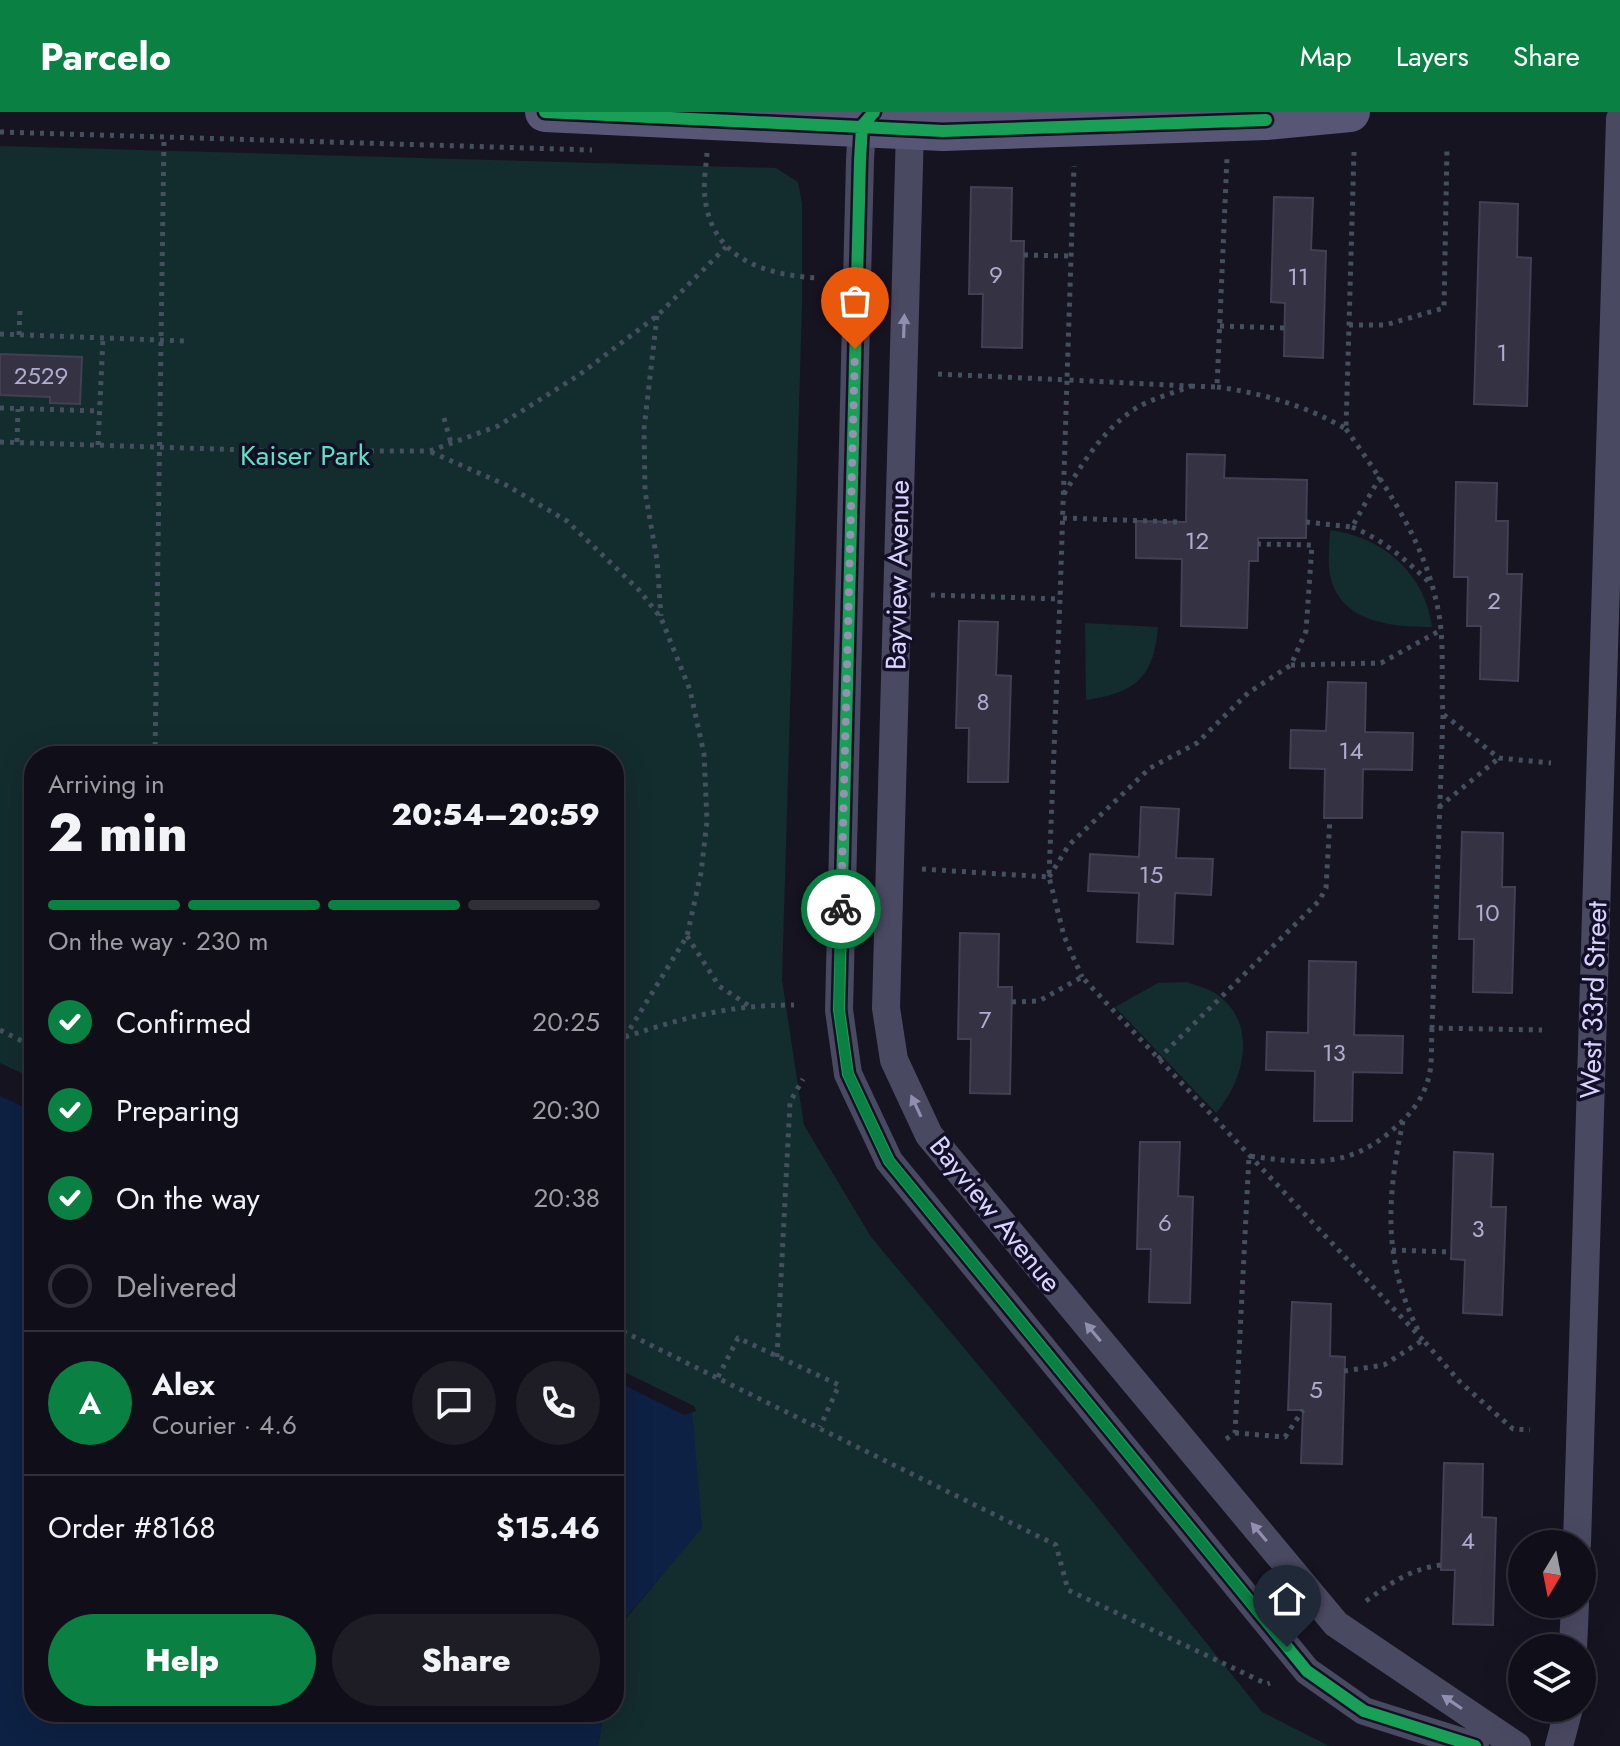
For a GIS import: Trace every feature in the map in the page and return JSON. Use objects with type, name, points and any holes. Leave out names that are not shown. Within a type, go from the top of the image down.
[{"type":"main road","points":[[545,112],[908,121],[1350,112]]},
{"type":"street","name":"Bayview Avenue","points":[[868,119],[839,1010],[848,1074],[889,1161],[1307,1671],[1364,1711],[1475,1746]]},
{"type":"street","name":"West 33rd Street","points":[[1577,1530],[1620,119]]},
{"type":"street","name":"Bayview Avenue","points":[[908,121],[886,1008],[894,1060],[929,1135],[1336,1624],[1517,1746]]},
{"type":"street","points":[[1559,1746],[1565,1722]]},
{"type":"path","points":[[0,132],[595,150]]},
{"type":"path","points":[[155,746],[164,137]]},
{"type":"path","points":[[1349,325],[1385,325],[1444,308],[1447,147]]},
{"type":"path","points":[[1346,429],[1354,152]]},
{"type":"path","points":[[691,153],[723,154]]},
{"type":"path","points":[[707,153],[705,199],[715,229],[726,247],[743,260],[782,276],[818,278]]},
{"type":"path","points":[[1217,387],[1227,158]]},
{"type":"path","points":[[1074,166],[1049,877],[1064,936],[1082,977],[1460,1382],[1513,1429],[1530,1430]]},
{"type":"path","points":[[0,442],[430,451],[498,426],[579,375],[658,315],[726,247]]},
{"type":"path","points":[[1024,255],[1071,256]]},
{"type":"path","points":[[19,335],[20,308]]},
{"type":"path","points":[[658,315],[644,429],[645,491],[657,560],[661,618]]},
{"type":"path","points":[[1220,326],[1285,328]]},
{"type":"path","points":[[0,334],[186,341]]},
{"type":"path","points":[[98,445],[103,338]]},
{"type":"path","points":[[938,374],[1217,387],[1281,400],[1346,429],[1380,477],[1416,540],[1433,585],[1441,630],[1443,714],[1429,1081],[1416,1106],[1403,1121],[1367,1150],[1352,1156],[1304,1163],[1249,1156]]},
{"type":"path","points":[[1064,494],[1086,457],[1125,415],[1191,386]]},
{"type":"path","points":[[0,408],[100,411]]},
{"type":"path","points":[[17,442],[18,409]]},
{"type":"path","points":[[444,418],[451,443]]},
{"type":"path","points":[[430,451],[506,485],[567,521],[639,590],[661,618],[690,690],[704,754],[707,821],[687,936],[625,1037]]},
{"type":"path","points":[[1352,527],[1380,477]]},
{"type":"path","points":[[1063,518],[1178,522]]},
{"type":"path","points":[[1306,522],[1352,527],[1376,537],[1396,550],[1433,585]]},
{"type":"path","points":[[1258,544],[1312,545],[1306,631],[1291,665]]},
{"type":"path","points":[[931,595],[1060,599]]},
{"type":"path","points":[[1049,877],[1069,845],[1150,768],[1197,743],[1248,693],[1291,665],[1381,663],[1441,630]]},
{"type":"path","points":[[1443,714],[1499,758],[1551,763]]},
{"type":"path","points":[[1439,807],[1499,758]]},
{"type":"path","points":[[1158,1059],[1319,901],[1326,888],[1330,818]]},
{"type":"path","points":[[922,869],[1049,877]]},
{"type":"path","points":[[687,936],[719,986],[749,1005]]},
{"type":"path","points":[[1012,1002],[1039,1001],[1082,977]]},
{"type":"path","points":[[625,1037],[711,1011],[749,1005],[794,1005]]},
{"type":"path","points":[[1432,1028],[1542,1030]]},
{"type":"path","points":[[0,1030],[24,1042]]},
{"type":"path","points":[[777,1357],[790,1102],[803,1079]]},
{"type":"path","points":[[1403,1121],[1391,1183],[1392,1250],[1399,1286],[1423,1340]]},
{"type":"path","points":[[1235,1433],[1249,1156]]},
{"type":"path","points":[[1392,1250],[1451,1252]]},
{"type":"path","points":[[624,1332],[1056,1545],[1068,1590],[1270,1683]]},
{"type":"path","points":[[718,1377],[738,1338],[839,1385],[820,1427]]},
{"type":"path","points":[[1344,1371],[1384,1365],[1423,1340]]},
{"type":"path","points":[[1226,1439],[1235,1433],[1285,1437],[1303,1410]]},
{"type":"path","points":[[1366,1601],[1393,1580],[1419,1568],[1441,1565]]},
{"type":"green space","name":"Kaiser Park","points":[[0,146],[776,168],[798,182],[802,203],[802,306],[782,980],[804,1125],[871,1237],[1092,1501],[1262,1712],[1329,1746],[598,1746],[602,1722],[624,1722],[624,1621],[702,1527],[624,1389],[624,746],[24,746],[24,1079],[0,1067]]},
{"type":"green space","points":[[1330,530],[1367,541],[1398,561],[1421,590],[1432,627],[1382,623],[1353,610],[1342,600],[1333,586],[1329,568]]},
{"type":"green space","points":[[1085,623],[1158,627],[1152,659],[1139,680],[1117,693],[1086,700]]},
{"type":"green space","points":[[1186,982],[1215,993],[1229,1005],[1238,1019],[1242,1035],[1240,1068],[1216,1113],[1115,1007],[1158,983]]},
{"type":"water","points":[[0,1067],[24,1079],[24,1722],[602,1722],[598,1746],[0,1746]]},
{"type":"water","points":[[624,1376],[692,1410],[702,1528],[624,1620]]},
{"type":"pier","points":[[0,1063],[24,1074],[24,1107],[0,1096]]},
{"type":"pier","points":[[624,1372],[694,1406],[696,1411],[684,1415],[624,1385]]},
{"type":"building","points":[[971,187],[1012,188],[1011,241],[1024,241],[1022,348],[982,347],[983,294],[969,294]]},
{"type":"building","points":[[1274,197],[1313,198],[1311,250],[1326,251],[1323,358],[1284,356],[1285,303],[1271,302]]},
{"type":"building","points":[[1480,202],[1518,204],[1517,257],[1531,258],[1527,406],[1474,404]]},
{"type":"building","points":[[0,354],[82,357],[80,404],[50,403],[50,397],[0,395]]},
{"type":"building","points":[[1187,454],[1225,455],[1224,478],[1307,480],[1306,538],[1258,538],[1258,561],[1249,561],[1247,628],[1181,626],[1182,559],[1136,558],[1136,521],[1186,522]]},
{"type":"building","points":[[1456,482],[1497,483],[1496,521],[1508,521],[1507,574],[1522,574],[1518,681],[1480,679],[1481,626],[1467,626],[1468,577],[1454,577]]},
{"type":"building","points":[[959,621],[998,622],[996,675],[1011,676],[1008,782],[968,782],[969,728],[956,728]]},
{"type":"building","points":[[1328,682],[1366,683],[1365,732],[1413,733],[1412,770],[1363,769],[1362,818],[1324,818],[1325,769],[1290,768],[1291,730],[1326,731]]},
{"type":"building","points":[[1141,807],[1179,809],[1176,858],[1213,859],[1211,895],[1175,893],[1173,944],[1137,942],[1139,893],[1088,891],[1090,854],[1139,857]]},
{"type":"building","points":[[1462,832],[1503,833],[1502,887],[1515,887],[1512,993],[1473,992],[1474,939],[1459,939]]},
{"type":"building","points":[[960,933],[999,934],[998,987],[1012,987],[1010,1094],[970,1093],[971,1039],[958,1039]]},
{"type":"building","points":[[1309,961],[1356,962],[1354,1035],[1403,1036],[1402,1073],[1353,1072],[1352,1121],[1314,1121],[1315,1071],[1266,1070],[1267,1032],[1308,1033]]},
{"type":"building","points":[[1140,1142],[1180,1142],[1178,1196],[1193,1197],[1190,1303],[1149,1302],[1151,1249],[1137,1249]]},
{"type":"building","points":[[1454,1152],[1493,1154],[1491,1207],[1506,1207],[1502,1315],[1463,1313],[1465,1260],[1451,1259]]},
{"type":"building","points":[[1292,1302],[1331,1304],[1330,1356],[1345,1357],[1342,1464],[1301,1463],[1303,1410],[1288,1410]]},
{"type":"building","points":[[1444,1463],[1483,1464],[1482,1517],[1496,1518],[1493,1625],[1453,1624],[1455,1570],[1441,1570]]},
{"type":"cycle path","points":[[545,112],[943,131],[1266,120]]},
{"type":"cycle path","points":[[874,112],[862,126],[860,160],[839,1010],[848,1074],[889,1161],[1307,1671],[1364,1711],[1475,1746]]},
{"type":"way so far","points":[[841,909],[855,349]]},
{"type":"route","points":[[841,909],[839,1010],[848,1074],[889,1161],[1287,1647]]}]
